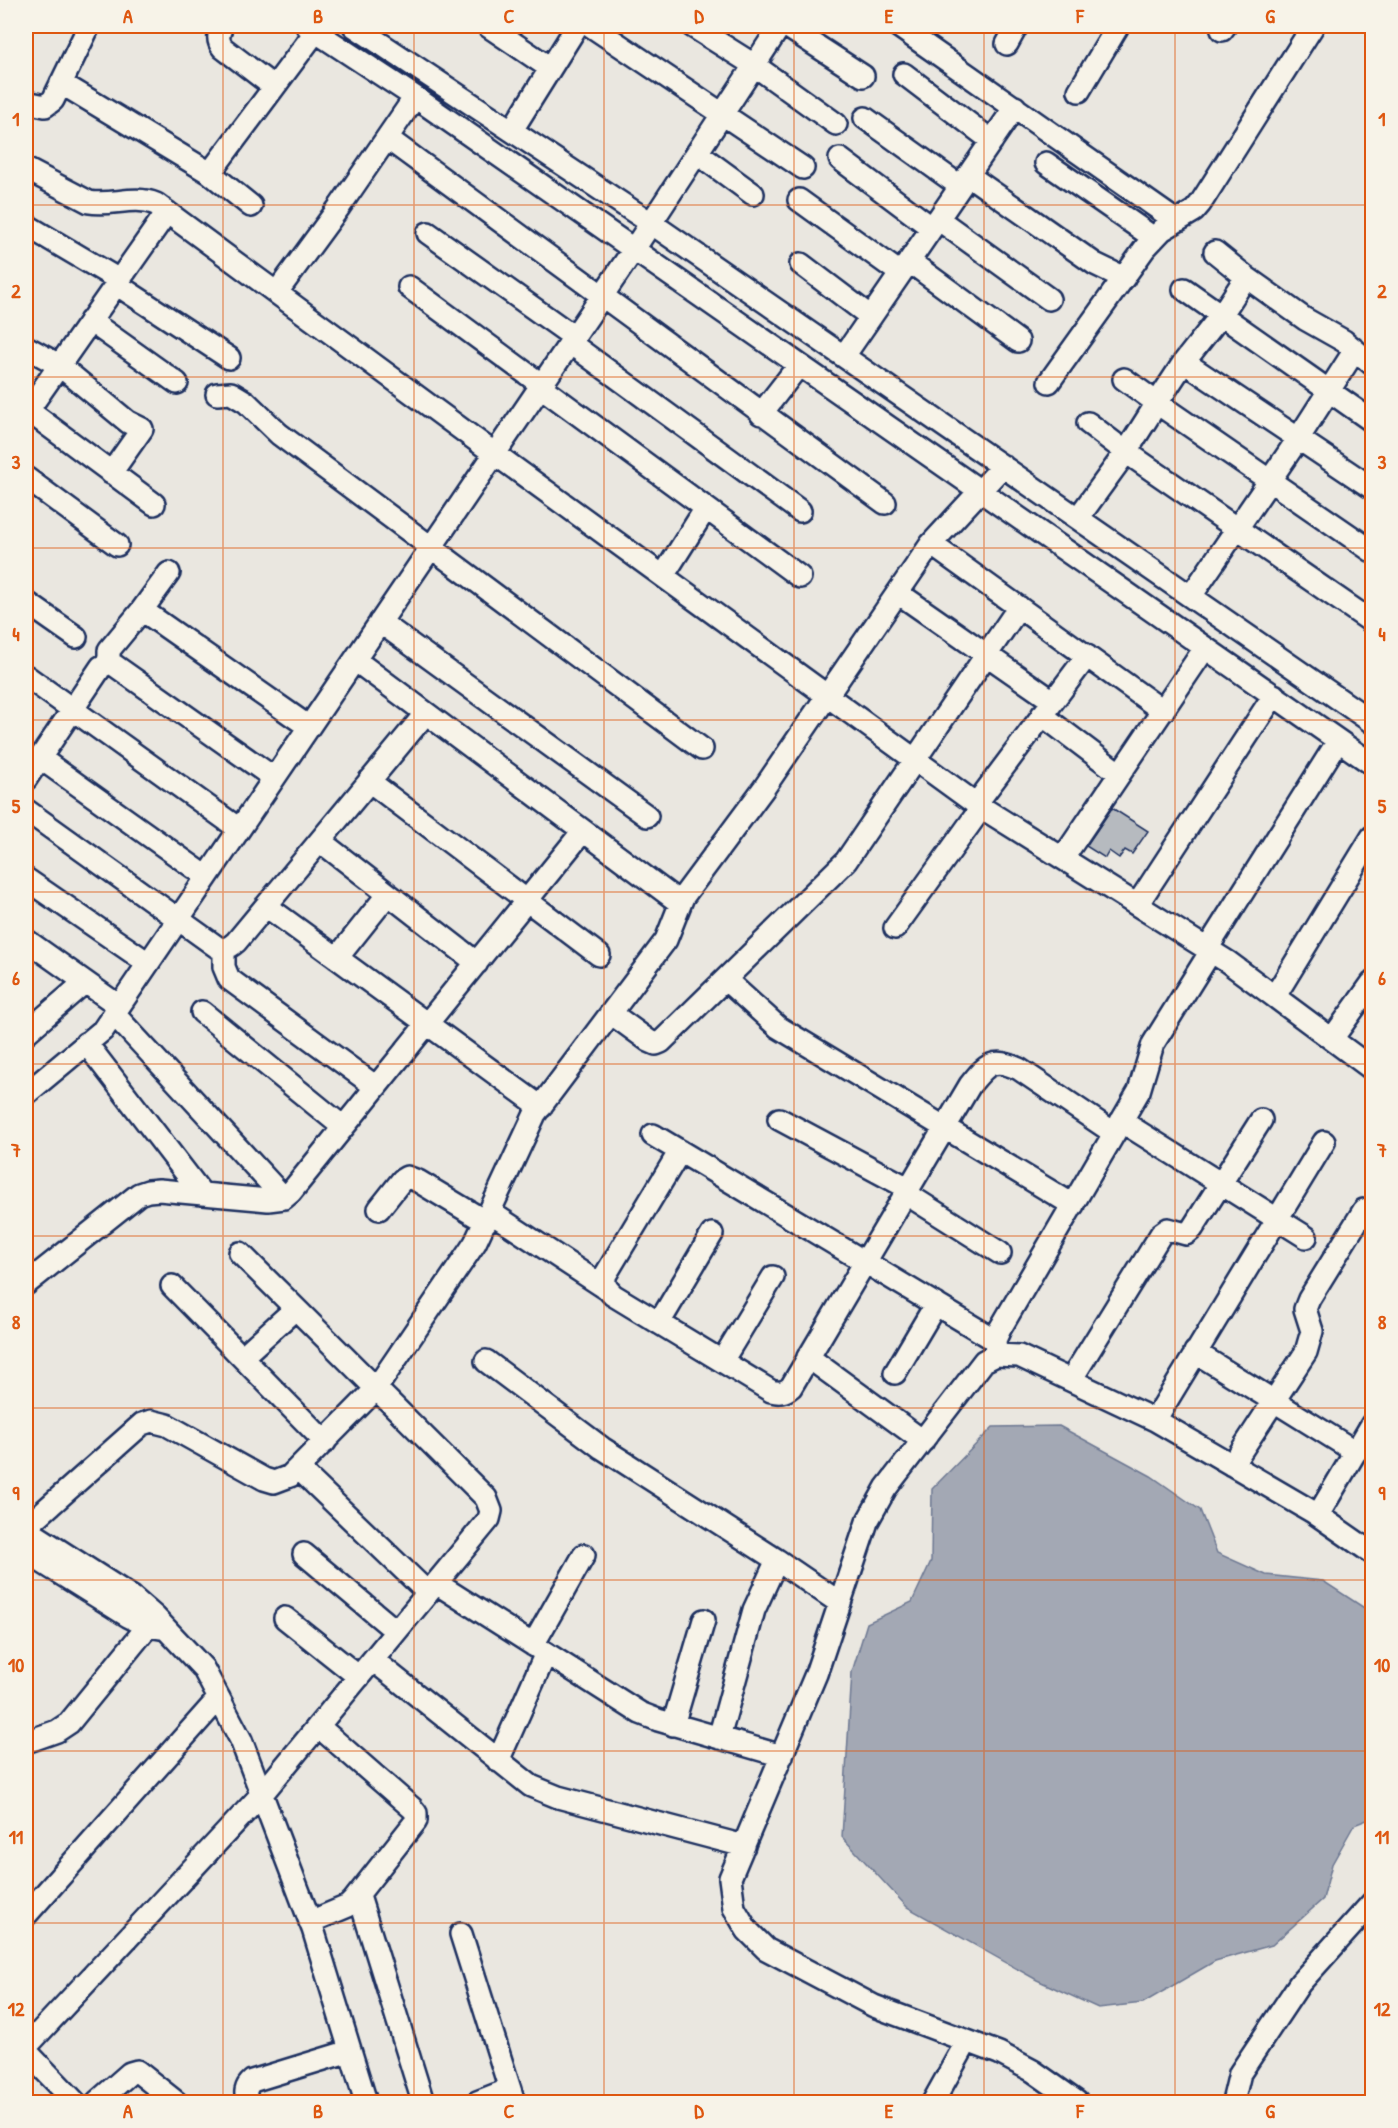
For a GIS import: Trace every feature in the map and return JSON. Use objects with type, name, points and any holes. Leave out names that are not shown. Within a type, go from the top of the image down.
[{"type":"street","points":[[26,102],[45,106],[53,100],[89,26]]},
{"type":"street","points":[[222,26],[218,38],[223,48],[274,87]]},
{"type":"street","points":[[354,26],[380,32],[512,130],[651,223],[1372,722]]},
{"type":"street","points":[[488,26],[550,68]]},
{"type":"street","points":[[512,130],[577,26]]},
{"type":"street","points":[[591,26],[803,168]]},
{"type":"street","points":[[692,26],[754,65],[836,124]]},
{"type":"street","points":[[26,1094],[103,1030],[602,297],[780,26]]},
{"type":"street","points":[[786,26],[863,76]]},
{"type":"street","points":[[898,26],[1176,221]]},
{"type":"street","points":[[1079,91],[1118,26]]},
{"type":"street","points":[[1049,382],[1154,238],[1162,230],[1194,211],[1200,204],[1313,26]]},
{"type":"street","points":[[210,172],[274,87],[312,28],[634,249],[1372,764]]},
{"type":"street","points":[[904,74],[992,141]]},
{"type":"street","points":[[61,83],[210,172],[251,206]]},
{"type":"street","points":[[277,292],[415,97]]},
{"type":"street","points":[[843,356],[1015,107]]},
{"type":"street","points":[[865,118],[1095,264],[1124,278]]},
{"type":"street","points":[[387,138],[885,503]]},
{"type":"street","points":[[697,153],[753,194]]},
{"type":"street","points":[[840,159],[1049,299]]},
{"type":"street","points":[[1046,163],[1154,238]]},
{"type":"street","points":[[26,169],[89,202],[148,201],[156,204],[979,806],[1209,950],[1372,1069]]},
{"type":"street","points":[[799,200],[1018,341]]},
{"type":"street","points":[[154,504],[26,411],[167,212]]},
{"type":"street","points":[[26,225],[118,282],[230,358]]},
{"type":"street","points":[[428,233],[800,510]]},
{"type":"street","points":[[1215,252],[1305,319],[1344,341],[1372,364]]},
{"type":"street","points":[[801,264],[871,316]]},
{"type":"street","points":[[1078,518],[1126,452],[1184,362],[1246,277]]},
{"type":"street","points":[[409,287],[800,577]]},
{"type":"street","points":[[1184,289],[1372,421]]},
{"type":"street","points":[[90,321],[177,383]]},
{"type":"street","points":[[26,347],[59,365],[128,422],[142,429],[111,473]]},
{"type":"street","points":[[1191,596],[1298,438],[1354,350]]},
{"type":"street","points":[[1184,362],[1372,489]]},
{"type":"street","points":[[762,414],[799,365]]},
{"type":"street","points":[[1124,379],[1372,551]]},
{"type":"street","points":[[217,394],[231,393],[246,402],[279,434],[702,749]]},
{"type":"street","points":[[1088,423],[1126,452],[1372,622]]},
{"type":"street","points":[[366,2103],[310,1922],[241,1740],[203,1668],[157,1627],[132,1597],[26,1528],[142,1424],[151,1421],[167,1425],[264,1479],[274,1482],[282,1481],[325,1442],[375,1390],[475,1243],[536,1114],[666,940],[683,897],[829,697],[931,544],[1003,466]]},
{"type":"street","points":[[26,478],[117,545]]},
{"type":"street","points":[[663,576],[706,508]]},
{"type":"street","points":[[931,544],[1163,711]]},
{"type":"street","points":[[109,663],[109,650],[169,573]]},
{"type":"street","points":[[1149,609],[1168,580]]},
{"type":"street","points":[[898,592],[987,654],[1120,774]]},
{"type":"street","points":[[26,602],[76,636]]},
{"type":"street","points":[[612,1014],[649,1041],[656,1044],[666,1038],[846,861],[1019,607]]},
{"type":"street","points":[[142,610],[309,727]]},
{"type":"street","points":[[380,622],[647,816]]},
{"type":"street","points":[[1063,858],[1205,648]]},
{"type":"street","points":[[895,928],[1048,708],[1087,656]]},
{"type":"street","points":[[355,660],[680,903]]},
{"type":"street","points":[[26,779],[101,667],[109,663]]},
{"type":"street","points":[[109,663],[124,671],[274,778]]},
{"type":"street","points":[[26,676],[239,829]]},
{"type":"street","points":[[1137,905],[1274,695]]},
{"type":"street","points":[[26,810],[217,947],[224,949],[236,942],[426,713]]},
{"type":"street","points":[[1069,2100],[1033,2071],[999,2053],[874,2006],[766,1949],[747,1930],[734,1908],[730,1878],[816,1674],[867,1522],[886,1488],[996,1347],[1072,1205],[1138,1091],[1153,1044],[1338,741]]},
{"type":"street","points":[[40,758],[207,877]]},
{"type":"street","points":[[369,781],[599,955]]},
{"type":"street","points":[[26,1284],[139,1194],[148,1191],[159,1190],[268,1200],[284,1198],[583,831]]},
{"type":"street","points":[[1275,996],[1372,837]]},
{"type":"street","points":[[320,841],[477,963]]},
{"type":"street","points":[[26,879],[148,963]]},
{"type":"street","points":[[337,958],[388,894]]},
{"type":"street","points":[[266,906],[541,1107]]},
{"type":"street","points":[[224,949],[224,967],[229,979],[376,1087]]},
{"type":"street","points":[[30,950],[85,982],[116,1010],[284,1198]]},
{"type":"street","points":[[726,980],[778,1027],[945,1126],[1072,1205]]},
{"type":"street","points":[[26,1033],[85,982]]},
{"type":"street","points":[[1332,1039],[1372,983]]},
{"type":"street","points":[[202,1012],[344,1127]]},
{"type":"street","points":[[86,1043],[202,1194]]},
{"type":"street","points":[[379,1209],[402,1180],[407,1177],[418,1181],[488,1217],[659,1323],[778,1393],[791,1387],[864,1261],[978,1075],[987,1066],[996,1063],[1005,1063],[1019,1069],[1221,1184],[1306,1237]]},
{"type":"street","points":[[779,1119],[907,1190],[1000,1253]]},
{"type":"street","points":[[1071,1380],[1161,1234],[1168,1229],[1182,1233],[1189,1232],[1261,1120]]},
{"type":"street","points":[[653,1135],[936,1304],[996,1347],[1155,1420],[1318,1515],[1372,1553]]},
{"type":"street","points":[[1155,1420],[1324,1142]]},
{"type":"street","points":[[607,1289],[604,1281],[606,1274],[680,1151]]},
{"type":"street","points":[[1232,1465],[1306,1352],[1312,1331],[1305,1310],[1309,1299],[1364,1210]]},
{"type":"street","points":[[659,1323],[712,1234]]},
{"type":"street","points":[[75,2103],[26,2049],[262,1794],[489,1519],[491,1511],[486,1498],[375,1390],[240,1253]]},
{"type":"street","points":[[722,1361],[773,1277]]},
{"type":"street","points":[[172,1286],[325,1442]]},
{"type":"street","points":[[895,1372],[936,1304]]},
{"type":"street","points":[[242,1357],[295,1309]]},
{"type":"street","points":[[1195,1353],[1356,1452]]},
{"type":"street","points":[[808,1357],[923,1441]]},
{"type":"street","points":[[486,1360],[602,1448],[840,1603]]},
{"type":"street","points":[[1318,1515],[1372,1424]]},
{"type":"street","points":[[298,1468],[432,1588],[540,1649],[640,1713],[673,1725],[782,1756]]},
{"type":"street","points":[[1340,1531],[1372,1533]]},
{"type":"street","points":[[26,1552],[128,1616],[157,1627]]},
{"type":"street","points":[[304,1554],[396,1631]]},
{"type":"street","points":[[498,1761],[540,1649],[584,1555]]},
{"type":"street","points":[[719,1738],[754,1610],[777,1560]]},
{"type":"street","points":[[285,1618],[359,1677]]},
{"type":"street","points":[[673,1725],[704,1620]]},
{"type":"street","points":[[26,1742],[57,1731],[69,1723],[157,1627]]},
{"type":"street","points":[[373,1660],[525,1782],[546,1793],[744,1846]]},
{"type":"street","points":[[26,1915],[219,1698]]},
{"type":"street","points":[[310,1922],[348,1905],[359,1896],[416,1821],[416,1813],[318,1726]]},
{"type":"street","points":[[359,1896],[423,2103]]},
{"type":"street","points":[[1233,2103],[1240,2073],[1300,1983],[1372,1903]]},
{"type":"street","points":[[460,1934],[512,2096],[477,2103]]},
{"type":"street","points":[[933,2103],[967,2041]]},
{"type":"street","points":[[247,2103],[246,2091],[252,2081],[350,2051]]},
{"type":"street","points":[[97,2103],[134,2071],[140,2073],[176,2103]]},
{"type":"shaded area","points":[[1059,1426],[1151,1476],[1200,1510],[1217,1553],[1266,1575],[1323,1581],[1372,1613],[1372,1818],[1354,1825],[1332,1864],[1323,1899],[1272,1945],[1215,1961],[1143,2003],[1098,2008],[1037,1980],[907,1907],[842,1837],[852,1672],[867,1623],[912,1602],[931,1561],[932,1489],[993,1427]]},
{"type":"building","points":[[1112,808],[1148,831],[1132,854],[1125,850],[1119,858],[1109,851],[1105,858],[1086,846]]}]
